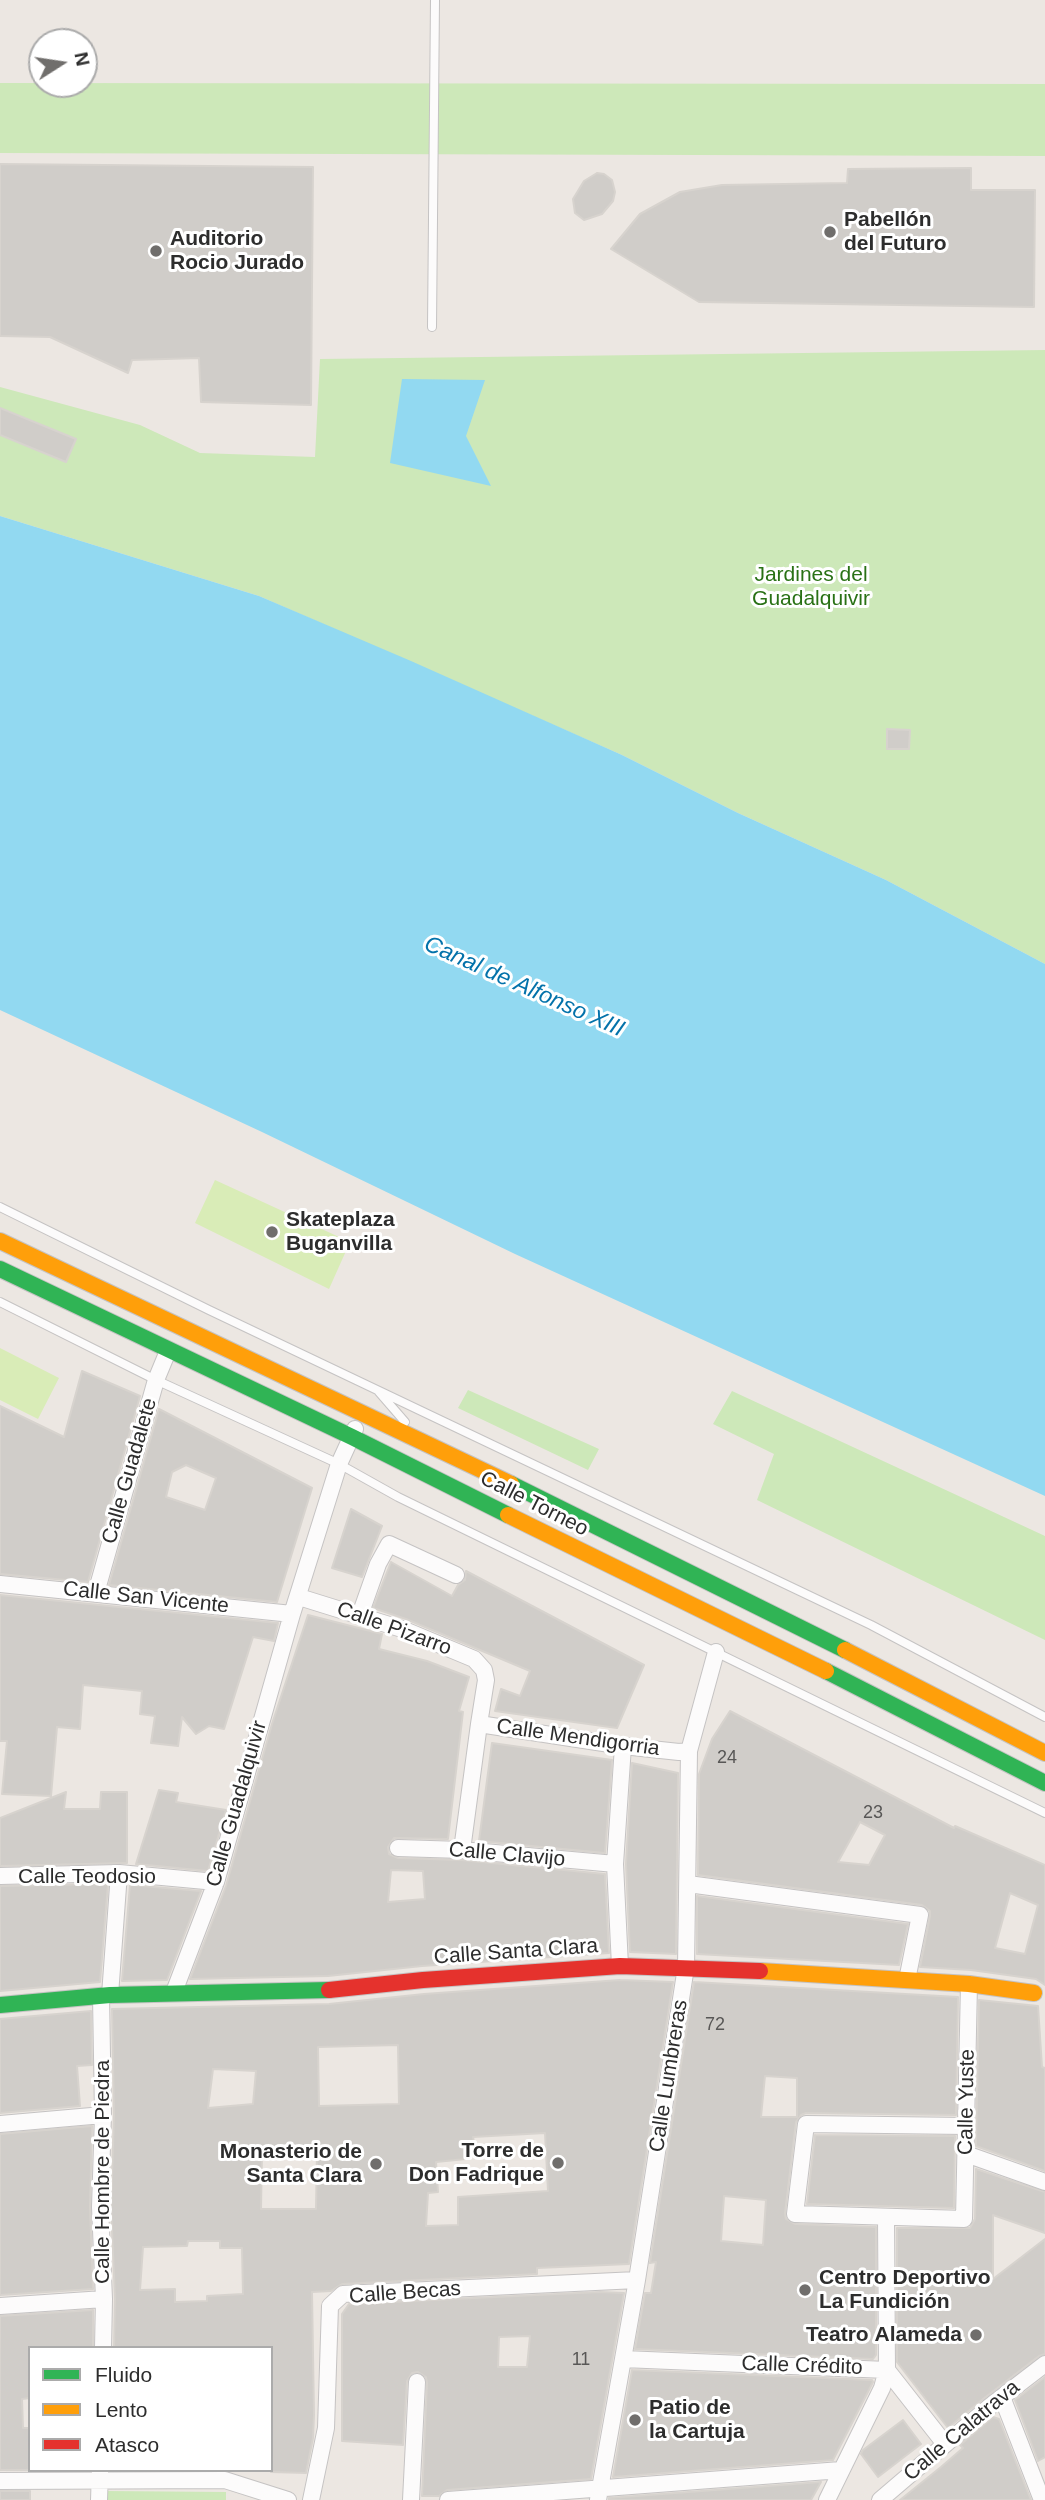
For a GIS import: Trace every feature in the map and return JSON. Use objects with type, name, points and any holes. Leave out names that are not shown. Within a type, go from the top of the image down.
[{"type":"main road","name":"Calle Torneo","points":[[0,1241],[421,1440],[737,1595],[1045,1753]]},
{"type":"main road","name":"Calle Torneo","points":[[0,1269],[732,1623],[1045,1783]]},
{"type":"main road","name":"Calle Santa Clara","points":[[0,2005],[174,1992],[328,1990],[423,1980],[620,1966],[687,1967],[969,1984],[1034,1993]]},
{"type":"street","name":"Calle Guadalete","points":[[96,1593],[156,1380],[168,1351]]},
{"type":"street","name":"Calle Guadalquivir","points":[[174,1992],[216,1882],[292,1614],[339,1464],[363,1412]]},
{"type":"street","points":[[360,1615],[388,1544],[456,1575]]},
{"type":"street","name":"Calle San Vicente","points":[[0,1584],[292,1614]]},
{"type":"street","name":"Calle Pizarro","points":[[299,1597],[402,1629],[474,1659],[484,1670]]},
{"type":"street","name":"Calle Lumbreras","points":[[599,2494],[637,2280],[687,1967],[689,1751],[716,1652]]},
{"type":"street","name":"Calle Mendigorria","points":[[484,1670],[485,1691],[479,1724],[623,1746],[689,1751]]},
{"type":"street","points":[[462,1850],[479,1724]]},
{"type":"street","points":[[620,1966],[615,1864],[623,1746]]},
{"type":"street","name":"Calle Clavijo","points":[[398,1848],[462,1850],[615,1864]]},
{"type":"street","name":"Calle Teodosio","points":[[0,1876],[119,1873],[216,1882]]},
{"type":"street","name":"Calle Hombre de Piedra","points":[[103,2346],[100,2207],[106,1996],[119,1873]]},
{"type":"street","points":[[688,1884],[920,1915],[907,1980]]},
{"type":"street","name":"Calle Yuste","points":[[886,2217],[964,2219],[969,1984]]},
{"type":"street","points":[[0,2124],[103,2115]]},
{"type":"street","points":[[827,2500],[882,2388],[887,2370],[886,2217],[794,2214],[806,2124],[966,2126]]},
{"type":"street","points":[[965,2154],[1045,2182]]},
{"type":"street","name":"Calle Becas","points":[[311,2500],[326,2428],[330,2306],[343,2294],[637,2280]]},
{"type":"street","points":[[0,2306],[104,2299]]},
{"type":"street","name":"Calle Crédito","points":[[623,2359],[887,2370],[945,2444]]},
{"type":"street","name":"Calle Calatrava","points":[[884,2498],[945,2444],[1045,2364]]},
{"type":"street","points":[[411,2500],[417,2382]]},
{"type":"street","points":[[1002,2397],[1042,2500]]},
{"type":"street","points":[[448,2500],[599,2494],[640,2485],[841,2470]]},
{"type":"street","points":[[0,2481],[100,2475],[225,2480],[288,2500]]},
{"type":"street","points":[[99,2500],[100,2475]]},
{"type":"street","points":[[234,2483],[234,2500]]},
{"type":"lane","points":[[432,327],[435,0]]},
{"type":"lane","points":[[0,1207],[871,1625],[1045,1717]]},
{"type":"lane","points":[[0,1302],[156,1380],[339,1464],[398,1497],[1045,1813]]},
{"type":"lane","points":[[376,1389],[421,1440]]},
{"type":"green space","points":[[0,83],[28,83],[28,98],[98,98],[98,83],[1045,84],[1045,156],[0,153]]},
{"type":"green space","name":"Jardines del Guadalquivir","points":[[1045,350],[1045,964],[886,880],[738,813],[622,755],[259,596],[0,516],[0,387],[140,425],[200,453],[315,457],[320,359]]},
{"type":"green space","name":"Skateplaza Buganvilla","points":[[215,1180],[350,1242],[329,1289],[195,1223]]},
{"type":"green space","points":[[0,1348],[59,1378],[38,1419],[0,1400]]},
{"type":"green space","points":[[468,1390],[599,1449],[588,1470],[458,1408]]},
{"type":"green space","points":[[732,1391],[1045,1536],[1045,1640],[757,1500],[774,1454],[713,1424]]},
{"type":"green space","points":[[103,2491],[226,2492],[226,2500],[103,2500]]},
{"type":"water","points":[[402,379],[485,380],[466,436],[491,486],[390,463]]},
{"type":"water","name":"Canal de Alfonso XIII","points":[[0,516],[259,596],[411,661],[622,755],[738,813],[886,880],[1045,964],[1045,1496],[515,1254],[0,1010]]},
{"type":"building","name":"Auditorio Rocio Jurado","points":[[0,164],[313,167],[311,405],[201,402],[199,358],[132,360],[128,373],[50,337],[0,336]]},
{"type":"building","name":"Pabellón del Futuro","points":[[971,168],[971,190],[1035,190],[1034,307],[699,302],[611,249],[640,214],[680,192],[722,185],[847,183],[848,169]]},
{"type":"building","points":[[597,173],[612,180],[615,192],[613,201],[602,214],[584,220],[575,213],[573,199],[584,181]]},
{"type":"building","points":[[0,408],[76,439],[66,462],[0,435]]},
{"type":"building","points":[[887,729],[910,730],[909,749],[887,749]]},
{"type":"building","points":[[82,1371],[140,1396],[88,1582],[0,1574],[0,1406],[64,1437]]},
{"type":"building","points":[[159,1409],[312,1488],[277,1602],[109,1585]],"holes":[[[186,1465],[216,1478],[205,1510],[166,1497],[172,1472]]]},
{"type":"building","points":[[351,1509],[382,1526],[362,1577],[332,1568]]},
{"type":"building","points":[[391,1562],[452,1596],[458,1585],[465,1580],[466,1571],[644,1665],[617,1728],[495,1711],[501,1689],[520,1696],[530,1671],[373,1608]]},
{"type":"building","points":[[0,1595],[278,1623],[274,1641],[253,1637],[224,1729],[209,1726],[196,1734],[182,1717],[178,1746],[151,1743],[155,1716],[140,1714],[142,1691],[83,1685],[80,1729],[57,1727],[51,1796],[2,1794],[7,1741],[0,1741]]},
{"type":"building","points":[[308,1615],[382,1634],[379,1649],[427,1661],[469,1677],[459,1711],[463,1712],[448,1839],[394,1838],[388,1847],[389,1854],[398,1858],[461,1860],[605,1874],[609,1953],[422,1966],[328,1976],[190,1979],[226,1886],[272,1724]],"holes":[[[391,1870],[423,1871],[425,1899],[388,1902]]]},
{"type":"building","points":[[730,1711],[954,1828],[955,1826],[1045,1865],[1045,1985],[1036,1979],[971,1970],[920,1967],[930,1916],[930,1911],[922,1905],[698,1875],[699,1774],[712,1739]],"holes":[[[860,1822],[885,1835],[869,1865],[838,1862]],[[1010,1893],[1038,1905],[1025,1954],[995,1948]]]},
{"type":"building","points":[[492,1743],[612,1760],[605,1853],[479,1841]]},
{"type":"building","points":[[632,1763],[678,1773],[676,1954],[630,1952],[626,1864]]},
{"type":"building","points":[[159,1790],[178,1793],[176,1802],[226,1810],[208,1871],[136,1864]]},
{"type":"building","points":[[66,1792],[64,1809],[100,1809],[101,1792],[127,1792],[127,1863],[0,1866],[0,1818]]},
{"type":"building","points":[[108,1884],[100,1982],[0,1991],[0,1886]]},
{"type":"building","points":[[130,1885],[201,1891],[167,1980],[122,1981]]},
{"type":"building","points":[[697,1896],[908,1924],[899,1965],[697,1954]]},
{"type":"building","points":[[620,1980],[673,1982],[629,2264],[537,2268],[537,2274],[342,2284],[331,2291],[312,2292],[314,2415],[313,2438],[306,2473],[271,2472],[273,2346],[114,2346],[111,2207],[114,2115],[112,2009],[329,2004],[424,1994]],"holes":[[[398,2045],[399,2104],[319,2106],[318,2047]],[[213,2069],[256,2071],[253,2104],[208,2108]],[[545,2133],[548,2191],[458,2197],[458,2225],[426,2226],[428,2193],[438,2192],[436,2162],[466,2159],[475,2148],[473,2137]],[[262,2152],[317,2152],[316,2209],[261,2209]],[[188,2241],[220,2241],[220,2248],[242,2248],[243,2294],[207,2296],[207,2301],[175,2302],[175,2289],[140,2290],[143,2247],[187,2246]]]},
{"type":"building","points":[[694,1982],[958,1997],[956,2115],[806,2113],[796,2122],[786,2219],[795,2224],[876,2227],[876,2355],[873,2359],[635,2349],[645,2293],[651,2293],[656,2262],[650,2263]],"holes":[[[765,2076],[797,2078],[797,2117],[761,2117]],[[724,2196],[766,2200],[763,2245],[721,2241]]]},
{"type":"building","points":[[979,2000],[1038,2006],[1042,2067],[1045,2068],[1045,2171],[976,2146]]},
{"type":"building","points":[[91,2011],[92,2065],[77,2066],[80,2106],[0,2113],[0,2019]]},
{"type":"building","points":[[92,2126],[90,2207],[93,2289],[0,2295],[0,2134]]},
{"type":"building","points":[[815,2135],[955,2136],[954,2208],[807,2204]]},
{"type":"building","points":[[976,2169],[1045,2192],[1045,2233],[993,2215],[993,2279],[1045,2239],[1045,2354],[948,2428],[897,2362],[897,2228],[970,2228],[975,2219]]},
{"type":"building","points":[[624,2293],[591,2479],[447,2490],[439,2496],[422,2496],[427,2383],[426,2377],[418,2372],[412,2373],[407,2381],[403,2445],[342,2441],[342,2314],[349,2304]],"holes":[[[530,2336],[527,2367],[498,2367],[499,2337]]]},
{"type":"building","points":[[93,2310],[93,2346],[28,2346],[28,2398],[22,2399],[23,2428],[28,2428],[28,2470],[0,2470],[0,2316]]},
{"type":"building","points":[[632,2370],[873,2382],[833,2460],[613,2477]]},
{"type":"building","points":[[1045,2377],[1045,2457],[1038,2461],[1015,2400]]},
{"type":"building","points":[[993,2417],[999,2419],[1031,2500],[900,2500],[963,2448],[960,2445]]},
{"type":"building","points":[[903,2420],[921,2444],[878,2477],[861,2454]]},
{"type":"building","points":[[821,2482],[811,2500],[609,2500],[609,2498]]},
{"type":"building","points":[[0,2491],[30,2491],[30,2500],[0,2500]]},
{"type":"traffic: fast","points":[[0,1269],[352,1437],[508,1515]]},
{"type":"traffic: fast","points":[[511,1484],[845,1650]]},
{"type":"traffic: fast","points":[[826,1671],[1045,1783]]},
{"type":"traffic: fast","points":[[0,2005],[110,1995],[329,1990]]},
{"type":"traffic: slow","points":[[0,1241],[511,1484]]},
{"type":"traffic: slow","points":[[508,1515],[826,1671]]},
{"type":"traffic: slow","points":[[845,1650],[1045,1753]]},
{"type":"traffic: slow","points":[[760,1971],[969,1984],[1034,1993]]},
{"type":"traffic: jam","points":[[329,1990],[423,1980],[620,1966],[760,1971]]},
{"type":"place","name":"Pabellón del Futuro","points":[[830,232]]},
{"type":"place","name":"Auditorio Rocio Jurado","points":[[156,251]]},
{"type":"place","name":"Skateplaza Buganvilla","points":[[272,1232]]},
{"type":"place","name":"Torre de Don Fadrique","points":[[558,2163]]},
{"type":"place","name":"Monasterio de Santa Clara","points":[[376,2164]]},
{"type":"place","name":"Centro Deportivo La Fundición","points":[[805,2290]]},
{"type":"place","name":"Teatro Alameda","points":[[976,2335]]},
{"type":"place","name":"Patio de la Cartuja","points":[[635,2420]]}]
